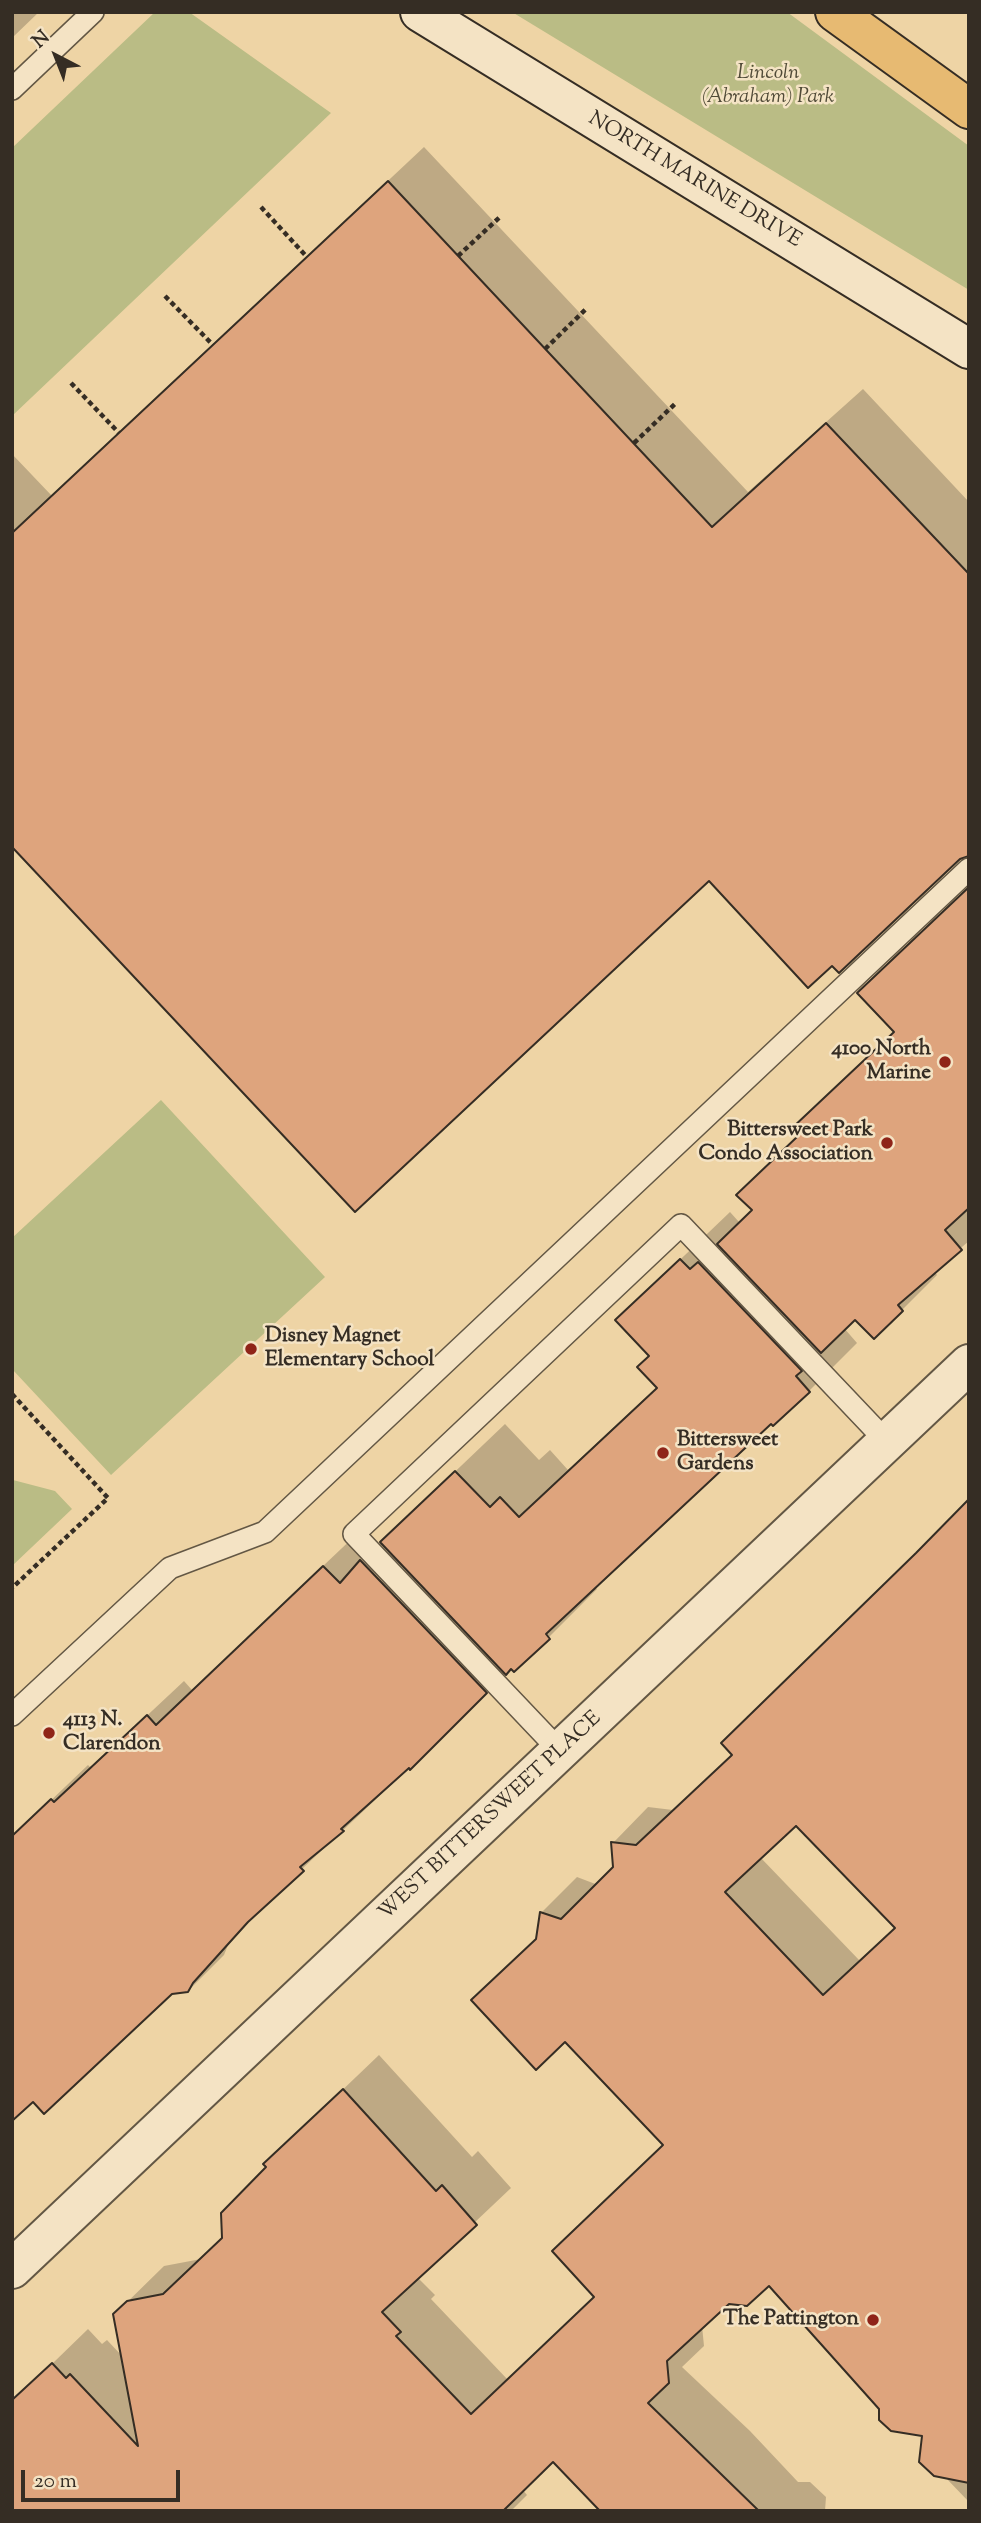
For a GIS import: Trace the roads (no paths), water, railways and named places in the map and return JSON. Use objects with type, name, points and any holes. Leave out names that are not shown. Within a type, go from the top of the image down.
[{"type":"highway","points":[[835,12],[969,109]]},
{"type":"street","name":"NORTH MARINE DRIVE","points":[[420,12],[969,349]]},
{"type":"street","name":"WEST BITTERSWEET PLACE","points":[[12,2269],[969,1364]]},
{"type":"lane","points":[[12,89],[93,12]]},
{"type":"lane","points":[[12,1715],[170,1568],[265,1532],[969,869]]},
{"type":"lane","points":[[560,1751],[354,1534],[681,1225],[887,1442]]},
{"type":"place","name":"4100 North Marine","points":[[945,1062]]},
{"type":"place","name":"Bittersweet Park Condo Association","points":[[887,1143]]},
{"type":"place","name":"Disney Magnet Elementary School","points":[[251,1349]]},
{"type":"place","name":"Bittersweet Gardens","points":[[663,1453]]},
{"type":"place","name":"4113 N. Clarendon","points":[[49,1733]]},
{"type":"place","name":"The Pattington","points":[[873,2320]]},
{"type":"park label","name":"Lincoln (Abraham) Park","points":[[768,86]]}]
